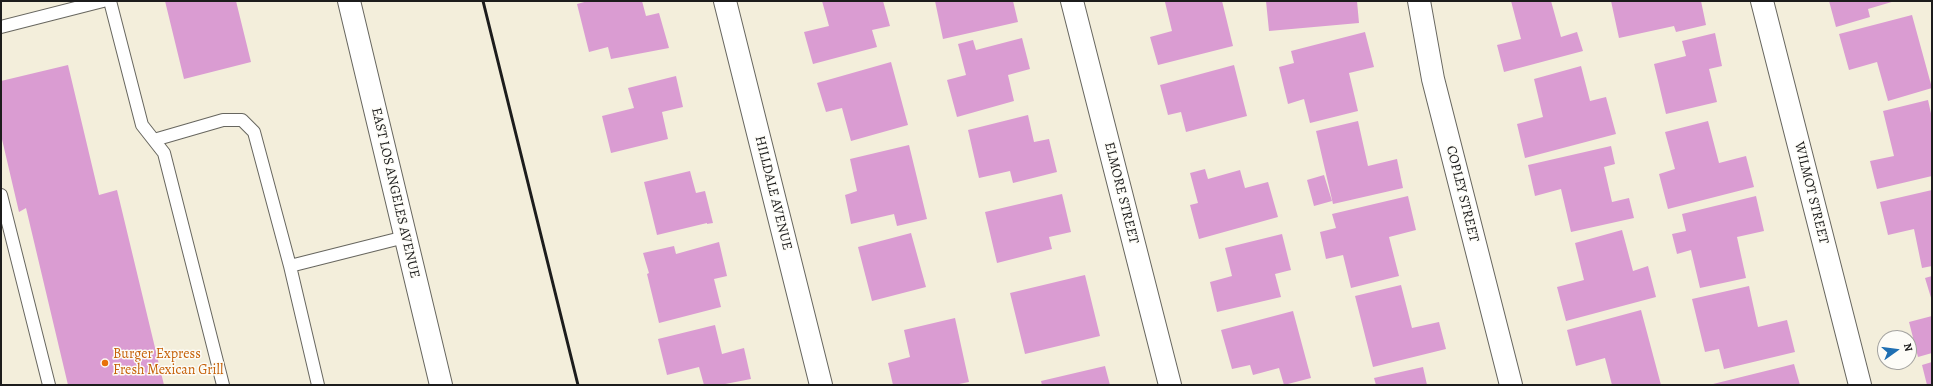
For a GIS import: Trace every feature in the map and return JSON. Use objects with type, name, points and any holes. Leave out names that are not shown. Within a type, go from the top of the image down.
[{"type":"street","name":"EAST LOS ANGELES AVENUE","points":[[350,1],[441,385]]},
{"type":"street","name":"HILLDALE AVENUE","points":[[725,1],[821,385]]},
{"type":"street","name":"ELMORE STREET","points":[[1072,1],[1170,385]]},
{"type":"street","name":"COPLEY STREET","points":[[1419,1],[1433,79],[1511,385]]},
{"type":"street","name":"WILMOT STREET","points":[[1762,1],[1860,385]]},
{"type":"lane","points":[[1,27],[103,1]]},
{"type":"lane","points":[[110,1],[142,125],[164,153],[223,385]]},
{"type":"lane","points":[[154,140],[223,120],[242,120],[254,132],[290,266],[318,385]]},
{"type":"lane","points":[[1,195],[49,385]]},
{"type":"lane","points":[[290,266],[405,237]]},
{"type":"building","points":[[165,1],[236,1],[251,62],[184,79]]},
{"type":"building","points":[[588,1],[642,1],[646,16],[659,13],[669,48],[611,59],[608,47],[589,52],[577,4]]},
{"type":"building","points":[[822,1],[883,1],[890,26],[872,30],[877,47],[813,64],[804,32],[829,26]]},
{"type":"building","points":[[935,1],[1013,1],[1018,22],[943,39]]},
{"type":"building","points":[[1222,1],[1233,46],[1158,65],[1150,37],[1172,31],[1165,2]]},
{"type":"building","points":[[1266,1],[1357,1],[1359,23],[1269,31]]},
{"type":"building","points":[[1511,1],[1551,1],[1561,37],[1577,32],[1583,51],[1504,72],[1497,45],[1521,39]]},
{"type":"building","points":[[1611,1],[1701,1],[1706,25],[1676,32],[1674,26],[1619,38]]},
{"type":"building","points":[[1829,1],[1895,1],[1868,9],[1870,17],[1836,27]]},
{"type":"building","points":[[1912,15],[1932,88],[1888,101],[1877,62],[1849,70],[1839,34]]},
{"type":"building","points":[[1365,32],[1374,67],[1349,73],[1358,111],[1310,123],[1304,99],[1288,104],[1279,67],[1294,63],[1291,51]]},
{"type":"building","points":[[1715,33],[1722,66],[1709,69],[1717,102],[1666,114],[1654,64],[1686,56],[1682,41]]},
{"type":"building","points":[[1022,38],[1030,69],[1008,75],[1014,101],[957,117],[947,80],[966,75],[958,44],[973,40],[976,50]]},
{"type":"building","points":[[891,62],[908,125],[851,141],[842,108],[826,112],[817,83]]},
{"type":"building","points":[[68,65],[99,195],[117,190],[164,385],[68,385],[26,208],[19,212],[1,135],[1,81]]},
{"type":"building","points":[[1234,65],[1247,116],[1186,132],[1181,112],[1168,115],[1160,85]]},
{"type":"building","points":[[1581,66],[1590,101],[1606,97],[1616,134],[1525,158],[1517,124],[1543,117],[1534,79]]},
{"type":"building","points":[[676,76],[683,107],[662,112],[668,139],[611,153],[602,116],[634,108],[628,88]]},
{"type":"building","points":[[1928,100],[1932,118],[1932,176],[1877,189],[1870,161],[1894,156],[1883,111]]},
{"type":"building","points":[[1028,115],[1034,142],[1049,139],[1057,172],[1013,183],[1010,171],[979,178],[968,130]]},
{"type":"building","points":[[1358,121],[1368,166],[1397,159],[1403,188],[1333,204],[1316,131]]},
{"type":"building","points":[[1708,121],[1719,163],[1746,156],[1754,187],[1668,209],[1659,174],[1675,169],[1665,132]]},
{"type":"building","points":[[909,145],[927,219],[897,226],[894,214],[851,224],[845,195],[857,191],[850,159]]},
{"type":"building","points":[[1611,146],[1615,164],[1604,167],[1612,202],[1629,198],[1634,218],[1571,232],[1561,189],[1535,196],[1528,165]]},
{"type":"building","points":[[1205,169],[1208,179],[1240,170],[1245,188],[1268,182],[1278,217],[1199,239],[1190,205],[1198,203],[1190,173]]},
{"type":"building","points":[[690,171],[696,193],[705,191],[713,223],[707,223],[657,235],[644,182]]},
{"type":"building","points":[[1324,175],[1332,201],[1314,206],[1307,180]]},
{"type":"building","points":[[1932,190],[1932,266],[1922,268],[1914,229],[1888,235],[1880,202]]},
{"type":"building","points":[[1062,194],[1071,232],[1049,237],[1052,249],[997,263],[985,212]]},
{"type":"building","points":[[1408,196],[1416,230],[1389,237],[1399,276],[1351,288],[1343,255],[1326,259],[1320,232],[1336,228],[1332,214]]},
{"type":"building","points":[[1756,196],[1764,231],[1737,237],[1746,278],[1700,288],[1691,250],[1677,254],[1672,234],[1686,231],[1682,214]]},
{"type":"building","points":[[1622,230],[1633,271],[1648,266],[1656,297],[1566,321],[1557,287],[1584,280],[1575,243]]},
{"type":"building","points":[[911,233],[926,287],[872,301],[858,247]]},
{"type":"building","points":[[1282,234],[1291,270],[1275,274],[1281,297],[1217,312],[1210,282],[1232,276],[1225,248]]},
{"type":"building","points":[[719,242],[727,276],[714,279],[721,307],[659,323],[647,274],[649,273],[643,253],[674,246],[676,254]]},
{"type":"building","points":[[1085,275],[1100,336],[1025,354],[1010,293]]},
{"type":"building","points":[[1932,276],[1932,301],[1925,278]]},
{"type":"building","points":[[1401,285],[1412,328],[1439,322],[1446,349],[1373,367],[1355,296]]},
{"type":"building","points":[[1749,286],[1758,327],[1787,320],[1795,352],[1724,369],[1719,349],[1705,352],[1692,299]]},
{"type":"building","points":[[1641,310],[1661,385],[1612,385],[1605,358],[1576,366],[1567,330]]},
{"type":"building","points":[[1293,311],[1311,378],[1284,385],[1279,368],[1253,375],[1250,365],[1232,369],[1221,330]]},
{"type":"building","points":[[1932,316],[1932,353],[1918,357],[1917,330],[1911,330],[1909,322]]},
{"type":"building","points":[[955,318],[969,382],[954,385],[893,385],[888,363],[910,357],[904,330]]},
{"type":"building","points":[[715,325],[722,354],[744,348],[751,379],[720,385],[704,385],[699,367],[667,375],[658,339]]},
{"type":"building","points":[[1932,362],[1932,385],[1927,385],[1922,365]]},
{"type":"building","points":[[1794,364],[1800,385],[1713,385],[1713,384]]},
{"type":"building","points":[[1105,366],[1110,385],[1042,385],[1041,381]]},
{"type":"building","points":[[1423,367],[1427,385],[1376,385],[1374,378]]},
{"type":"railway","points":[[483,1],[578,385]]},
{"type":"place","name":"Burger Express Fresh Mexican Grill","points":[[105,363]]}]
